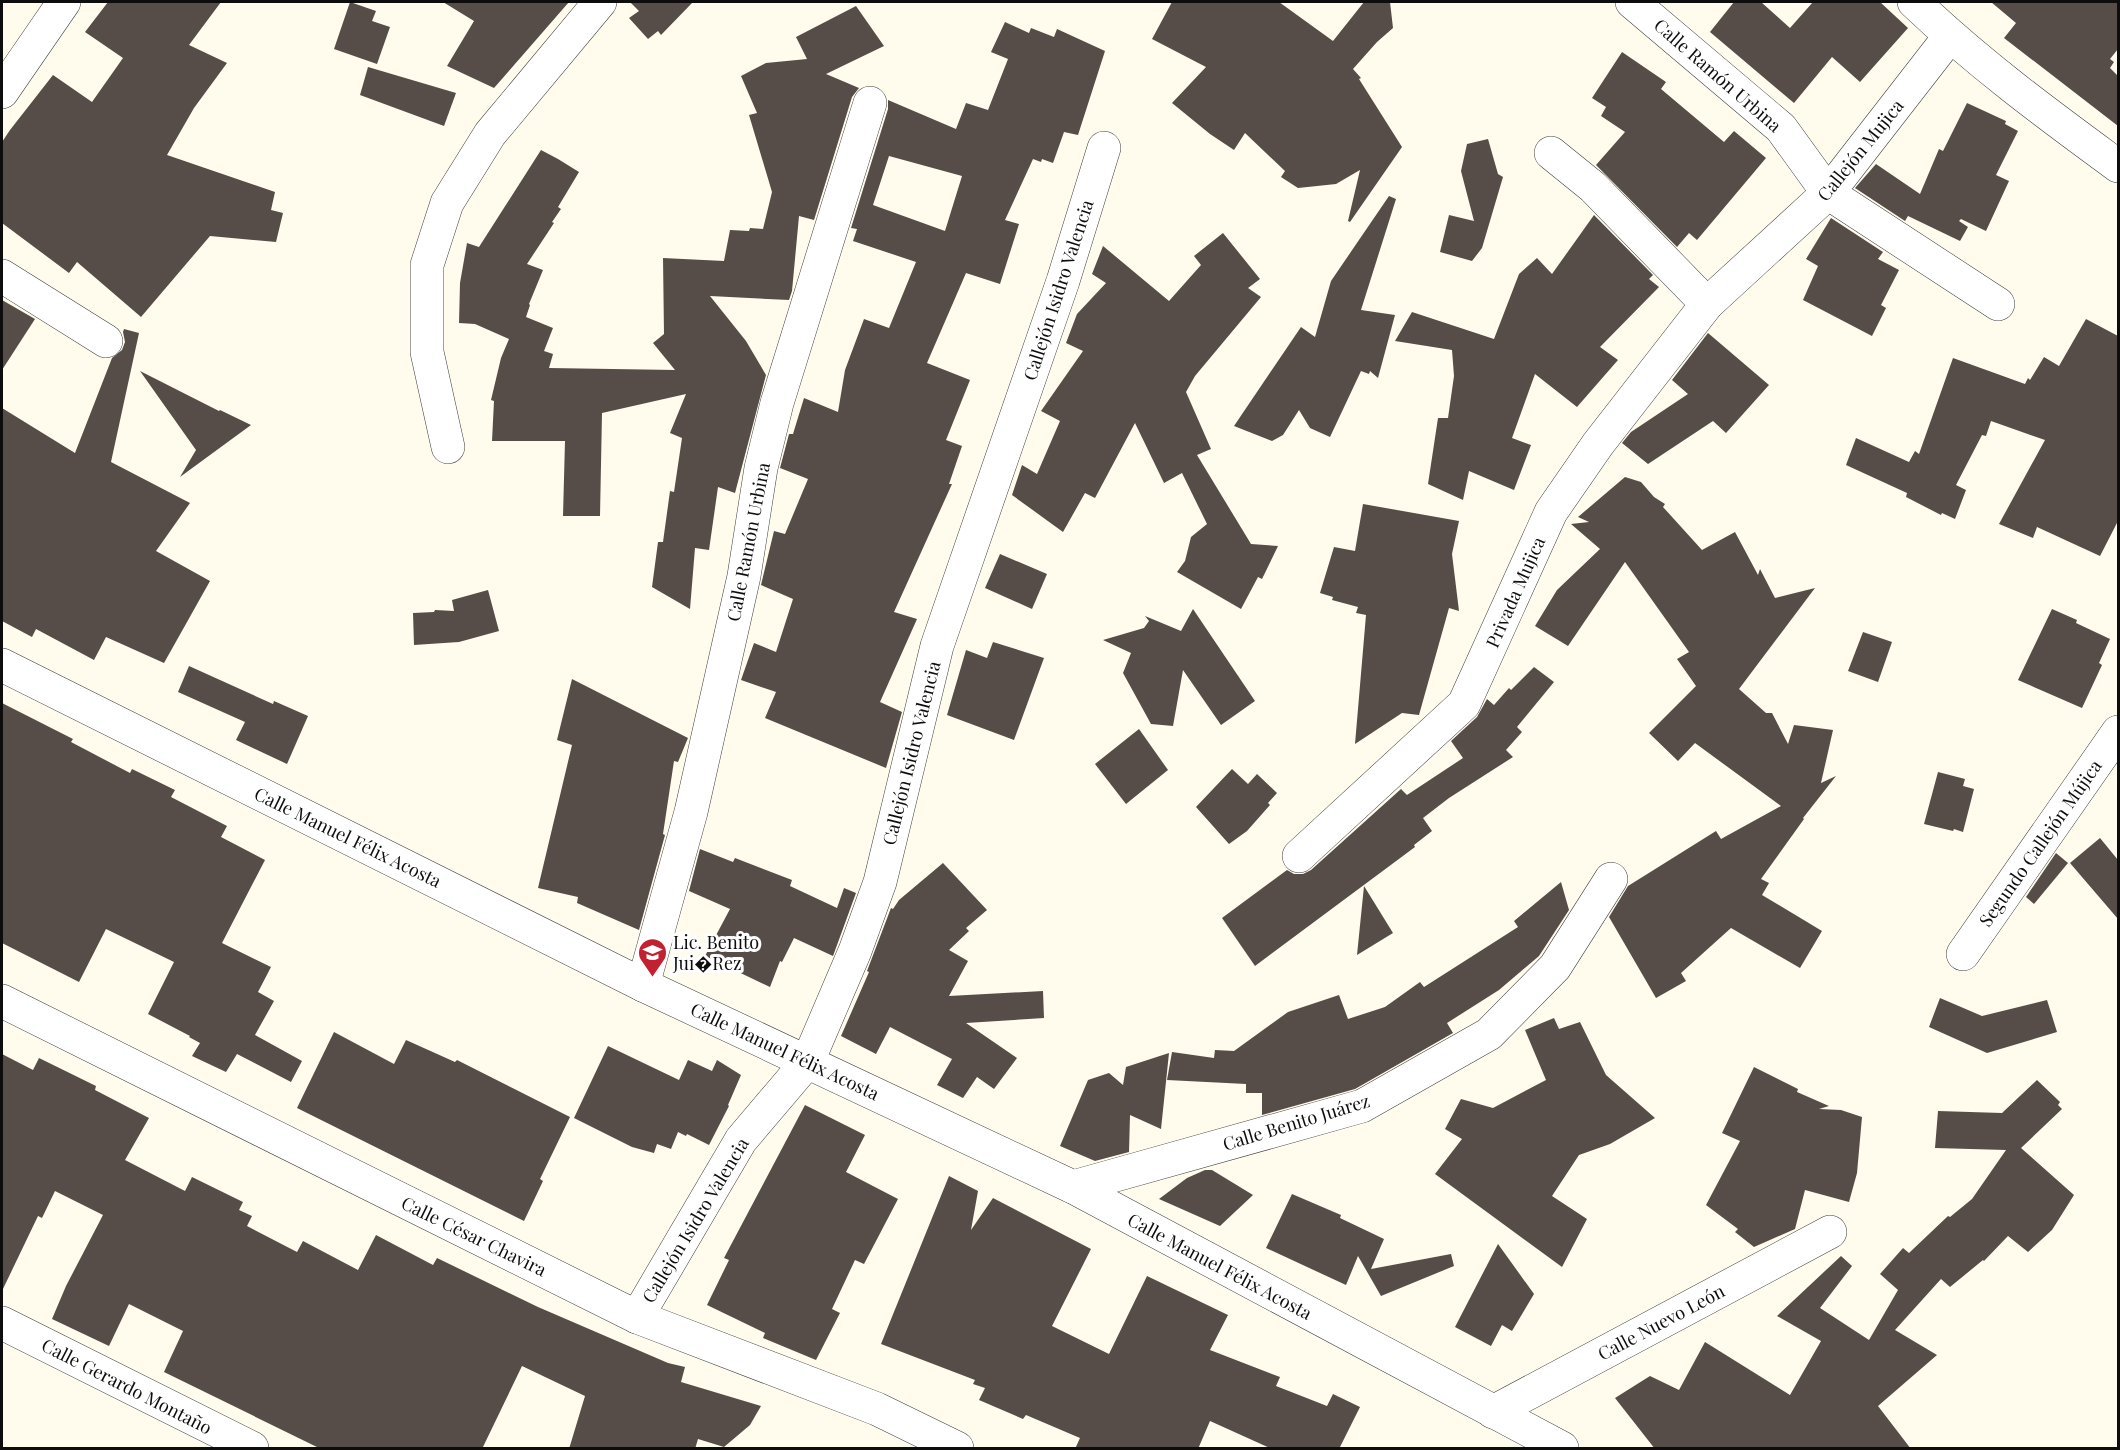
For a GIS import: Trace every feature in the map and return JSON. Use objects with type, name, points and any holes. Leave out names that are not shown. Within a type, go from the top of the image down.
[{"type":"street","points":[[2,92],[64,2]]},
{"type":"street","points":[[448,447],[427,351],[427,266],[447,202],[490,134],[600,2]]},
{"type":"street","name":"Calle Ramón Urbina","points":[[1632,2],[1781,128],[1828,193],[1998,304]]},
{"type":"street","points":[[1914,2],[2001,79],[2118,166]]},
{"type":"street","name":"Callejón Mujica","points":[[1707,304],[1828,193],[1950,36]]},
{"type":"street","name":"Calle Ramón Urbina","points":[[643,984],[691,812],[744,576],[761,468],[777,402],[870,103]]},
{"type":"street","name":"Callejón Isidro Valencia","points":[[637,1317],[741,1140],[808,1061],[855,951],[880,882],[937,646],[1063,280],[1104,148]]},
{"type":"street","points":[[1551,153],[1593,187],[1707,304]]},
{"type":"street","points":[[2,276],[106,341]]},
{"type":"street","name":"Privada Mujica","points":[[1299,856],[1464,704],[1551,512],[1598,444],[1707,304]]},
{"type":"street","name":"Calle Manuel Félix Acosta","points":[[2,665],[643,984],[1073,1187],[1562,1449]]},
{"type":"street","name":"Segundo Callejón Mújica","points":[[1963,954],[2118,732]]},
{"type":"street","name":"Calle Benito Juárez","points":[[1073,1187],[1362,1106],[1489,1034],[1555,967],[1611,879]]},
{"type":"street","name":"Calle César Chavira","points":[[2,1001],[637,1317],[877,1409],[957,1449]]},
{"type":"street","name":"Calle Nuevo León","points":[[1492,1412],[1830,1232]]},
{"type":"street","name":"Calle Gerardo Montaño","points":[[2,1323],[252,1449]]},
{"type":"building","points":[[108,2],[221,2],[189,45],[227,63],[194,108],[167,155],[275,192],[271,210],[283,213],[276,242],[210,236],[141,317],[77,262],[69,273],[2,223],[2,142],[10,130],[53,75],[92,102],[123,58],[85,32]]},
{"type":"building","points":[[350,2],[376,11],[372,21],[390,27],[377,64],[334,49]]},
{"type":"building","points":[[443,2],[569,2],[494,88],[447,66],[474,21]]},
{"type":"building","points":[[630,2],[693,2],[661,35],[658,31],[648,39],[629,18],[639,11]]},
{"type":"building","points":[[1172,2],[1279,2],[1333,41],[1364,2],[1390,2],[1393,28],[1353,69],[1361,78],[1359,79],[1402,147],[1350,222],[1348,221],[1360,170],[1336,184],[1298,188],[1281,177],[1285,171],[1245,133],[1234,150],[1172,103],[1206,67],[1152,39]]},
{"type":"building","points":[[1734,2],[1761,2],[1790,28],[1813,2],[1880,2],[1908,28],[1860,82],[1832,57],[1794,103],[1710,32]]},
{"type":"building","points":[[1991,2],[2118,2],[2118,49],[2110,59],[2114,62],[2110,68],[2118,76],[2118,126],[2004,38],[2016,23]]},
{"type":"building","points":[[856,6],[884,46],[826,74],[859,88],[852,97],[814,220],[799,216],[792,291],[789,300],[710,296],[746,341],[766,375],[735,493],[718,487],[709,550],[695,548],[690,609],[652,587],[658,542],[663,542],[670,491],[674,492],[682,438],[670,433],[686,394],[602,413],[600,516],[563,516],[565,441],[492,441],[494,401],[491,400],[501,358],[509,339],[475,324],[459,323],[460,283],[467,243],[479,247],[541,150],[558,159],[579,172],[558,207],[561,209],[552,222],[554,223],[527,264],[543,270],[526,317],[553,328],[544,351],[553,354],[549,368],[675,370],[653,343],[664,334],[663,258],[724,261],[730,230],[763,229],[772,192],[749,115],[757,113],[741,76],[766,63],[807,59],[796,37]]},
{"type":"building","points":[[1005,22],[1029,33],[1031,28],[1054,37],[1057,29],[1105,51],[1078,135],[1064,132],[1053,163],[1033,159],[1005,220],[1019,224],[1000,284],[966,273],[927,363],[970,380],[946,440],[962,446],[949,484],[952,484],[894,612],[917,619],[880,702],[902,712],[886,768],[765,718],[776,692],[741,680],[754,643],[776,652],[793,599],[761,585],[774,531],[785,534],[808,479],[780,468],[789,434],[793,434],[804,398],[838,412],[845,370],[864,319],[889,328],[916,262],[853,241],[857,229],[851,228],[888,109],[888,100],[956,129],[966,103],[988,110],[1008,59],[991,52]],"holes":[[[889,156],[962,176],[945,231],[873,205]]]},
{"type":"building","points":[[1622,52],[1666,82],[1661,89],[1724,142],[1734,131],[1766,158],[1697,240],[1689,233],[1677,247],[1596,165],[1625,132],[1601,116],[1606,107],[1592,98]]},
{"type":"building","points":[[368,67],[456,93],[444,126],[360,95]]},
{"type":"building","points":[[1967,103],[2006,121],[2005,124],[2018,131],[1996,175],[2009,181],[1986,231],[1961,219],[1959,221],[1968,227],[1960,241],[1908,216],[1905,221],[1855,188],[1876,164],[1920,194],[1939,149],[1943,151]]},
{"type":"building","points":[[1488,139],[1498,174],[1503,177],[1482,248],[1472,261],[1440,252],[1449,215],[1474,221],[1461,171],[1467,144]]},
{"type":"building","points":[[1389,196],[1396,199],[1361,310],[1395,315],[1378,378],[1370,371],[1369,374],[1361,371],[1330,437],[1310,428],[1299,410],[1283,435],[1272,441],[1234,426],[1301,327],[1315,337],[1331,281]]},
{"type":"building","points":[[1594,215],[1653,275],[1649,279],[1659,287],[1600,347],[1618,360],[1577,407],[1535,374],[1512,438],[1531,445],[1514,490],[1469,471],[1463,500],[1428,484],[1438,418],[1448,418],[1454,376],[1452,350],[1395,341],[1412,312],[1494,339],[1519,274],[1537,258],[1552,274]]},
{"type":"building","points":[[1831,218],[1883,252],[1878,259],[1899,270],[1881,305],[1886,308],[1872,336],[1803,300],[1818,266],[1806,259]]},
{"type":"building","points":[[1223,233],[1260,279],[1248,288],[1261,297],[1195,376],[1186,392],[1211,449],[1197,455],[1251,544],[1278,546],[1262,579],[1258,577],[1241,609],[1177,572],[1185,561],[1191,537],[1207,524],[1182,473],[1164,483],[1135,423],[1095,498],[1085,493],[1063,532],[1012,495],[1022,465],[1037,474],[1060,421],[1041,411],[1083,351],[1066,343],[1077,314],[1106,283],[1092,274],[1103,246],[1169,301],[1201,265],[1194,256]]},
{"type":"building","points":[[2,300],[35,319],[2,370]]},
{"type":"building","points":[[2086,319],[2118,336],[2118,521],[2100,556],[2037,527],[2033,538],[1999,524],[2045,440],[1991,421],[1986,436],[1982,435],[1956,485],[1966,490],[1955,519],[1942,513],[1941,515],[1906,497],[1907,493],[1846,465],[1856,438],[1909,462],[1915,451],[1919,454],[1953,358],[2025,384],[2044,357],[2059,366]]},
{"type":"building","points":[[124,329],[139,333],[111,462],[190,503],[156,551],[210,581],[164,663],[106,637],[94,660],[36,629],[32,637],[2,621],[2,408],[75,453],[112,358],[122,350],[125,342]]},
{"type":"building","points":[[1708,333],[1769,385],[1726,433],[1713,421],[1648,464],[1622,443],[1631,432],[1688,394],[1672,380]]},
{"type":"building","points":[[140,371],[251,425],[180,477],[196,450]]},
{"type":"building","points":[[1625,477],[1641,482],[1654,497],[1665,504],[1663,507],[1702,550],[1735,532],[1758,575],[1760,569],[1775,598],[1815,588],[1739,689],[1766,713],[1772,713],[1788,744],[1794,725],[1833,730],[1821,783],[1836,776],[1803,818],[1761,879],[1769,883],[1762,895],[1822,931],[1800,968],[1731,928],[1681,973],[1686,981],[1656,998],[1609,917],[1628,886],[1716,831],[1721,839],[1781,806],[1695,743],[1678,761],[1649,733],[1696,686],[1677,659],[1689,652],[1625,562],[1568,646],[1535,626],[1557,590],[1600,549],[1571,524],[1589,522],[1578,517]]},
{"type":"building","points":[[1363,504],[1459,521],[1452,554],[1459,611],[1449,608],[1419,715],[1402,713],[1355,744],[1366,615],[1356,613],[1358,607],[1332,600],[1333,597],[1320,593],[1334,547],[1355,551]]},
{"type":"building","points":[[1000,554],[1047,574],[1032,609],[985,588]]},
{"type":"building","points":[[488,590],[499,631],[459,642],[414,645],[413,613],[434,612],[435,610],[454,611],[452,600]]},
{"type":"building","points":[[1193,609],[1255,701],[1221,725],[1183,670],[1173,726],[1151,724],[1123,673],[1131,653],[1103,640],[1144,628],[1149,621],[1145,616],[1181,631]]},
{"type":"building","points":[[2052,609],[2110,639],[2099,663],[2102,665],[2082,708],[2018,680]]},
{"type":"building","points":[[1863,632],[1892,642],[1878,682],[1848,671]]},
{"type":"building","points":[[993,642],[1044,658],[1014,740],[947,715],[966,650],[987,658]]},
{"type":"building","points":[[189,666],[273,704],[274,701],[308,716],[287,764],[236,740],[245,722],[178,692]]},
{"type":"building","points":[[1534,667],[1554,682],[1517,727],[1522,732],[1506,750],[1513,757],[1449,798],[1423,818],[1432,831],[1414,845],[1415,847],[1255,966],[1222,918],[1287,870],[1294,874],[1303,874],[1311,870],[1401,789],[1407,795],[1463,758],[1451,741],[1477,717],[1487,699],[1494,705],[1509,688],[1511,690]]},
{"type":"building","points":[[572,679],[688,738],[678,762],[674,761],[663,834],[665,835],[639,930],[577,903],[578,897],[538,888],[572,745],[557,740]]},
{"type":"building","points":[[2,703],[73,739],[71,742],[130,773],[132,769],[175,790],[171,797],[227,826],[221,837],[265,860],[222,943],[271,967],[258,992],[274,1001],[255,1035],[302,1061],[291,1082],[237,1054],[226,1072],[192,1056],[200,1043],[148,1014],[174,962],[106,929],[79,982],[2,943]]},
{"type":"building","points":[[1139,729],[1168,770],[1126,804],[1095,764]]},
{"type":"building","points":[[1232,769],[1248,784],[1257,774],[1277,793],[1268,803],[1270,805],[1247,831],[1229,844],[1196,807]]},
{"type":"building","points":[[1938,772],[1965,779],[1963,786],[1974,789],[1963,832],[1924,824]]},
{"type":"building","points":[[2100,838],[2118,860],[2118,919],[2070,863]]},
{"type":"building","points":[[700,849],[733,862],[735,858],[792,880],[790,886],[837,908],[844,888],[856,893],[833,956],[794,938],[782,962],[780,961],[770,987],[705,956],[730,909],[689,891]]},
{"type":"building","points":[[2056,853],[2068,863],[2034,904],[2026,897]]},
{"type":"building","points":[[943,863],[987,910],[966,928],[969,931],[949,950],[968,961],[949,996],[1043,991],[1044,1018],[966,1023],[1017,1058],[994,1089],[977,1077],[963,1098],[937,1085],[952,1059],[890,1027],[876,1054],[841,1036],[869,972],[867,971],[891,908],[893,909],[899,900]]},
{"type":"building","points":[[1561,882],[1569,910],[1539,956],[1499,990],[1447,1023],[1453,1033],[1355,1089],[1262,1115],[1262,1093],[1246,1093],[1246,1084],[1167,1080],[1172,1052],[1214,1058],[1215,1050],[1234,1051],[1288,1012],[1339,995],[1348,1019],[1385,1007],[1420,982],[1424,987],[1518,927],[1514,921]]},
{"type":"building","points":[[1364,886],[1393,933],[1357,955]]},
{"type":"building","points":[[1940,998],[1982,1016],[2047,1000],[2057,1032],[1987,1053],[1929,1027]]},
{"type":"building","points":[[1554,1018],[1559,1029],[1580,1022],[1606,1075],[1655,1118],[1610,1144],[1579,1155],[1552,1196],[1587,1219],[1562,1267],[1435,1174],[1462,1139],[1445,1129],[1461,1099],[1493,1108],[1546,1080],[1525,1030]]},
{"type":"building","points":[[334,1032],[394,1064],[406,1040],[455,1062],[457,1060],[570,1117],[540,1179],[543,1181],[524,1221],[297,1108]]},
{"type":"building","points":[[608,1046],[679,1080],[688,1060],[712,1071],[717,1060],[741,1075],[729,1106],[709,1145],[678,1132],[671,1149],[657,1144],[654,1153],[632,1147],[574,1118]]},
{"type":"building","points":[[1169,1053],[1161,1129],[1130,1115],[1129,1152],[1095,1161],[1060,1146],[1088,1080],[1109,1073],[1123,1085],[1126,1067]]},
{"type":"building","points":[[2,1054],[33,1070],[39,1058],[96,1086],[95,1090],[149,1118],[125,1160],[185,1191],[192,1177],[243,1202],[239,1210],[252,1216],[247,1226],[297,1252],[303,1241],[358,1270],[376,1235],[433,1265],[437,1258],[538,1307],[668,1363],[685,1367],[681,1382],[761,1406],[750,1425],[724,1447],[698,1439],[695,1449],[569,1449],[585,1396],[522,1366],[482,1449],[321,1449],[164,1372],[183,1331],[129,1304],[109,1346],[52,1319],[66,1286],[103,1215],[55,1191],[42,1218],[38,1216],[2,1291]]},
{"type":"building","points":[[1754,1067],[1798,1089],[1797,1092],[1829,1106],[1819,1109],[1841,1110],[1862,1117],[1857,1173],[1849,1202],[1805,1190],[1795,1229],[1754,1247],[1735,1232],[1738,1229],[1706,1205],[1740,1141],[1722,1133]]},
{"type":"building","points":[[2037,1080],[2060,1102],[2058,1105],[2062,1109],[2021,1148],[2074,1195],[2052,1230],[2028,1252],[2008,1236],[1984,1261],[1950,1287],[1941,1279],[1895,1330],[1937,1355],[1878,1406],[1911,1449],[1655,1449],[1615,1398],[1650,1376],[1679,1390],[1705,1342],[1790,1395],[1821,1341],[1777,1316],[1841,1256],[1852,1266],[1820,1308],[1869,1340],[1898,1290],[1880,1274],[1903,1248],[1909,1253],[1948,1216],[1950,1217],[1972,1199],[2006,1150],[1935,1148],[1938,1111],[2002,1113]]},
{"type":"building","points":[[805,1105],[865,1135],[846,1172],[898,1199],[864,1264],[855,1260],[832,1309],[840,1313],[816,1360],[763,1338],[765,1333],[707,1305],[729,1260],[724,1258]]},
{"type":"building","points":[[1205,1170],[1212,1170],[1253,1195],[1220,1226],[1159,1199],[1187,1178]]},
{"type":"building","points":[[949,1176],[978,1191],[971,1230],[993,1198],[1091,1249],[1052,1326],[1109,1354],[1147,1276],[1228,1315],[1210,1350],[1280,1377],[1276,1386],[1327,1406],[1333,1394],[1360,1407],[1339,1449],[1272,1449],[1210,1421],[1198,1449],[1075,1449],[1080,1438],[1026,1415],[1023,1419],[979,1400],[985,1388],[973,1384],[975,1380],[881,1344]]},
{"type":"building","points":[[1292,1194],[1341,1215],[1340,1218],[1384,1239],[1371,1269],[1451,1254],[1454,1266],[1381,1296],[1358,1256],[1346,1285],[1266,1248]]},
{"type":"building","points":[[1498,1244],[1534,1294],[1512,1331],[1502,1325],[1491,1346],[1455,1327]]},
{"type":"place","name":"Lic. Benito Jui�Rez","points":[[652,978]]}]
